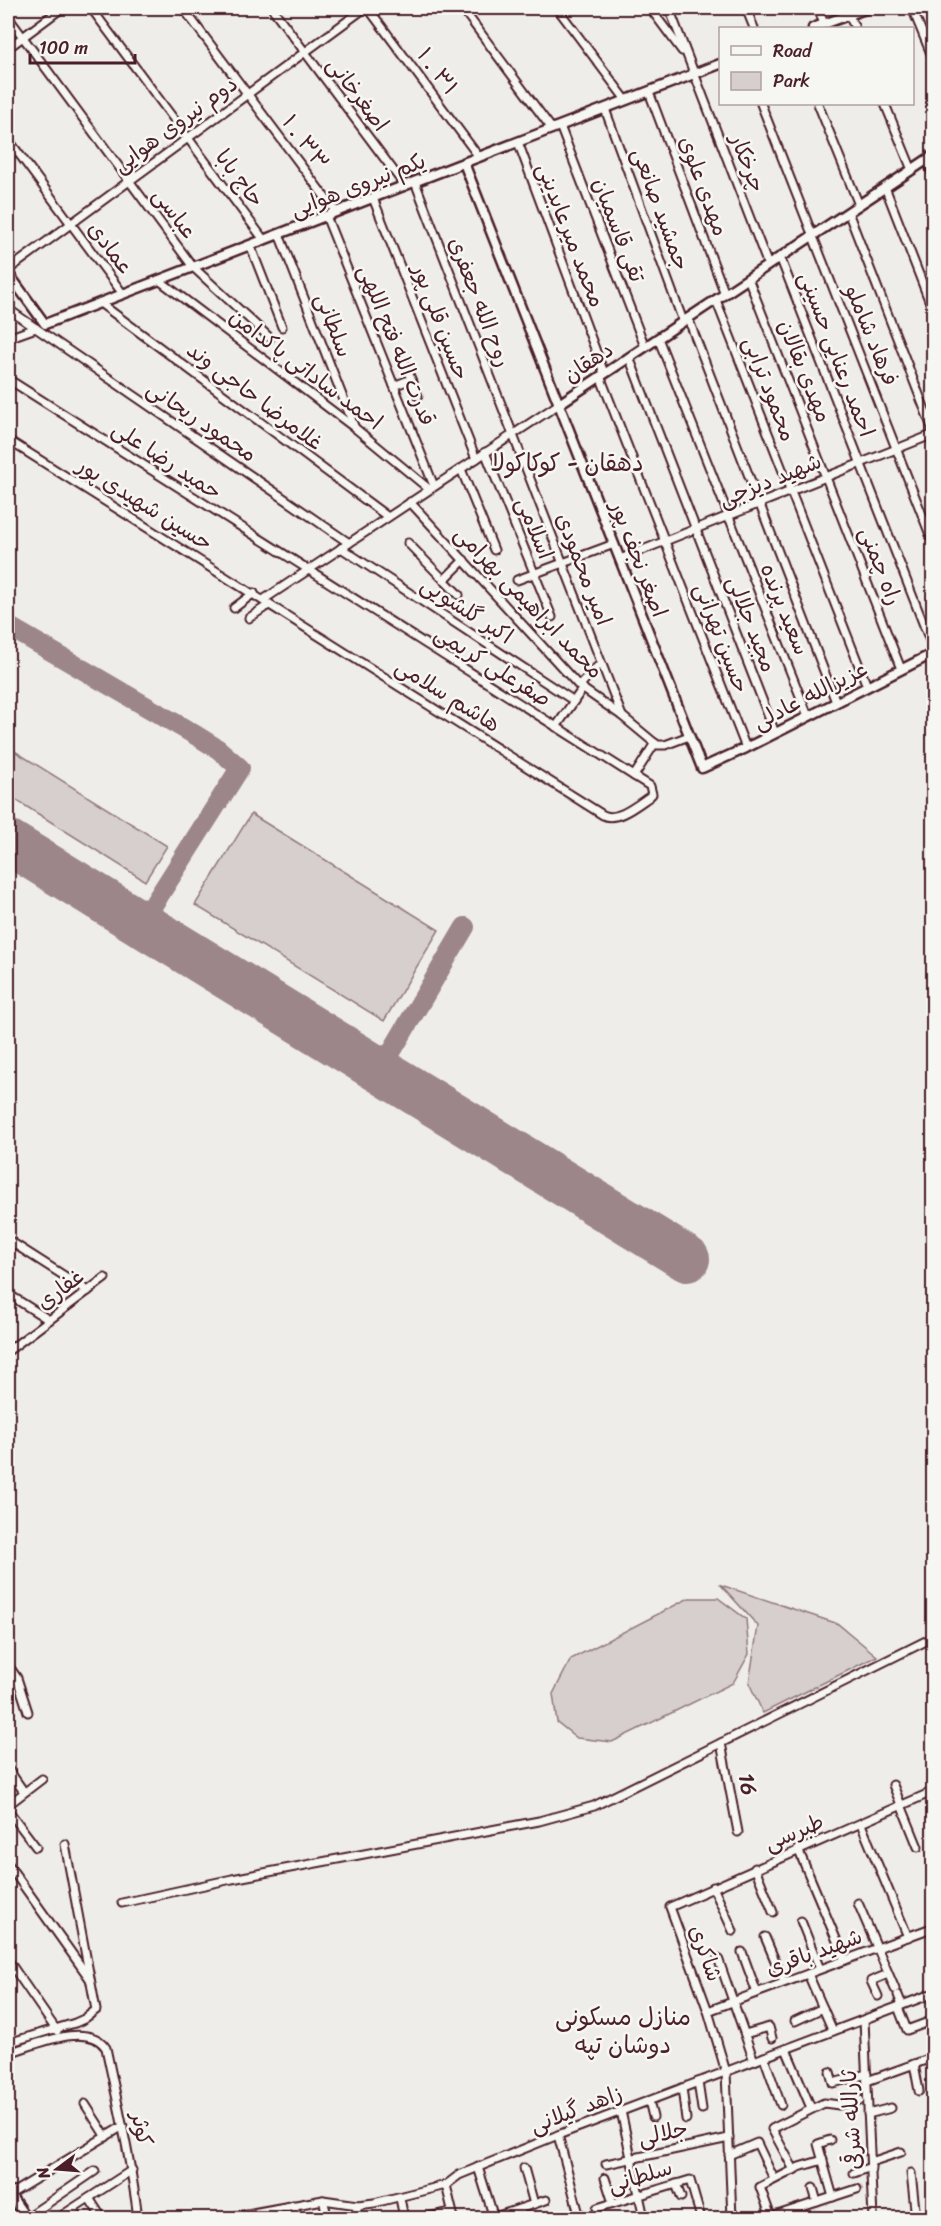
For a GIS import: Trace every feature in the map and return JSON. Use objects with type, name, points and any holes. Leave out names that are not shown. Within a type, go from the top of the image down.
[{"type":"main road","points":[[816,27],[868,8]]},
{"type":"main road","name":"یکم نیروی هوایی","points":[[45,324],[719,64]]},
{"type":"main road","name":"دهقان","points":[[559,404],[930,158]]},
{"type":"main road","name":"اصغر نجف پور","points":[[464,163],[702,768]]},
{"type":"main road","points":[[8,272],[45,324]]},
{"type":"main road","name":"عزیزالله عادلی","points":[[702,768],[746,748],[933,652]]},
{"type":"main road","points":[[8,2194],[26,2218]]},
{"type":"street","points":[[8,48],[62,8]]},
{"type":"street","name":"حاج بابا","points":[[91,8],[264,240]]},
{"type":"street","name":"۱ . ۳۳","points":[[183,8],[336,212]]},
{"type":"street","name":"اصغرخانی","points":[[272,8],[405,186]]},
{"type":"street","name":"دوم نیروی هوایی","points":[[8,272],[366,8]]},
{"type":"street","name":"۱ . ۳۱","points":[[366,8],[479,157]]},
{"type":"street","name":"تقی قاسمیان","points":[[462,8],[556,128],[645,347]]},
{"type":"street","points":[[557,8],[626,100]]},
{"type":"street","points":[[650,8],[688,59]]},
{"type":"street","points":[[669,8],[688,59]]},
{"type":"street","points":[[746,8],[754,27]]},
{"type":"street","points":[[818,8],[824,24]]},
{"type":"street","points":[[912,8],[933,61]]},
{"type":"street","points":[[849,15],[855,27]]},
{"type":"street","name":"عباسی","points":[[8,17],[193,267],[270,338]]},
{"type":"street","name":"چرخکار","points":[[688,59],[768,265]]},
{"type":"street","name":"مهدی علوی","points":[[649,92],[724,294]]},
{"type":"street","name":"فرهاد شاملو","points":[[761,105],[933,545]]},
{"type":"street","points":[[818,105],[859,205]]},
{"type":"street","points":[[885,105],[912,170]]},
{"type":"street","name":"جمشید صانعی","points":[[605,109],[685,320],[760,503],[836,702]]},
{"type":"street","name":"عمادی","points":[[8,139],[123,294]]},
{"type":"street","name":"محمد میرعابدینی","points":[[518,142],[665,541]]},
{"type":"street","points":[[930,158],[933,178]]},
{"type":"street","name":"روح الله جعفری","points":[[415,182],[512,435]]},
{"type":"street","points":[[885,187],[933,314]]},
{"type":"street","name":"حسین قلی پور","points":[[373,198],[476,459]]},
{"type":"street","points":[[848,212],[933,434]]},
{"type":"street","name":"قدرت الله فتح اللهی","points":[[326,216],[432,488]]},
{"type":"street","name":"سلطانی","points":[[279,234],[355,428]]},
{"type":"street","points":[[250,245],[282,327]]},
{"type":"street","name":"احمد رعنایی حسینی","points":[[780,257],[933,652]]},
{"type":"street","name":"مهدی بقالان","points":[[748,278],[827,477]]},
{"type":"street","name":"احمد ساداتی پاکدامن","points":[[159,280],[432,488]]},
{"type":"street","name":"محمود ترابی","points":[[716,300],[867,686]]},
{"type":"street","name":"غلامرضا حاجی وند","points":[[100,303],[388,517]]},
{"type":"street","name":"محمود ریحانی","points":[[8,309],[349,543]]},
{"type":"street","name":"یکم نیروی هوایی","points":[[8,339],[45,324]]},
{"type":"street","name":"سعید پرنده","points":[[658,338],[808,716]]},
{"type":"street","name":"مجید جلالی","points":[[629,357],[775,733]]},
{"type":"street","points":[[404,362],[418,396]]},
{"type":"street","name":"حمید رضا علی","points":[[8,379],[307,571]]},
{"type":"street","points":[[394,386],[411,379]]},
{"type":"street","name":"دهقان","points":[[249,618],[307,571],[559,404]]},
{"type":"street","name":"شهید دیزجی","points":[[620,559],[933,434]]},
{"type":"street","name":"امیر محمودی","points":[[512,435],[622,716]]},
{"type":"street","name":"حسین شهیدی پور","points":[[8,440],[267,602]]},
{"type":"street","name":"اسلامی","points":[[485,452],[552,616]]},
{"type":"street","points":[[461,469],[494,550]]},
{"type":"street","name":"راه چمنی","points":[[827,477],[901,669]]},
{"type":"street","name":"محمد ابراهیمی بهرامی","points":[[410,502],[581,687],[655,743]]},
{"type":"street","name":"حسین تهرانی","points":[[665,541],[746,748]]},
{"type":"street","points":[[408,543],[459,595]]},
{"type":"street","points":[[517,580],[614,544]]},
{"type":"street","name":"اکبر گلشویی","points":[[341,548],[574,701]]},
{"type":"street","points":[[444,580],[464,560]]},
{"type":"street","name":"صفرعلی کریمی","points":[[307,571],[634,776],[651,788],[652,794],[649,797]]},
{"type":"street","points":[[234,608],[254,593]]},
{"type":"street","name":"هاشم سلامی","points":[[267,602],[603,815],[609,818],[614,817],[649,797]]},
{"type":"street","points":[[556,727],[581,687],[597,667]]},
{"type":"street","points":[[634,776],[655,743],[663,746],[689,736]]},
{"type":"street","points":[[8,1240],[88,1291]]},
{"type":"street","name":"غفاری","points":[[8,1351],[105,1278]]},
{"type":"street","points":[[8,1294],[49,1320]]},
{"type":"street","points":[[122,1903],[232,1879],[539,1821],[594,1806],[933,1637]]},
{"type":"street","points":[[8,1665],[17,1678],[28,1712]]},
{"type":"street","name":"16","points":[[722,1743],[738,1832]]},
{"type":"street","points":[[8,1769],[24,1792]]},
{"type":"street","points":[[8,1804],[42,1779]]},
{"type":"street","points":[[893,1785],[918,1848]]},
{"type":"street","name":"طبرسی","points":[[670,1906],[933,1791]]},
{"type":"street","points":[[8,1810],[36,1847]]},
{"type":"street","points":[[861,1824],[908,1937]]},
{"type":"street","points":[[8,2043],[84,2019],[96,2010],[65,1844]]},
{"type":"street","points":[[798,1849],[845,1960]]},
{"type":"street","points":[[8,1864],[92,1980]]},
{"type":"street","points":[[755,1868],[773,1912]]},
{"type":"street","points":[[713,1887],[733,1931]]},
{"type":"street","points":[[858,1903],[896,1992],[906,2030],[933,2020]]},
{"type":"street","name":"شاکری","points":[[670,1906],[708,2011],[726,2072],[732,2217]]},
{"type":"street","points":[[801,1921],[820,1969]]},
{"type":"street","name":"شهید باقری","points":[[708,2011],[933,1928]]},
{"type":"street","points":[[765,1937],[784,1982]]},
{"type":"street","points":[[742,1952],[757,1993]]},
{"type":"street","points":[[718,1958],[735,2001],[754,2061]]},
{"type":"street","points":[[8,1960],[57,2028],[59,2038],[8,2054]]},
{"type":"street","points":[[808,1974],[833,2031]]},
{"type":"street","points":[[878,1995],[871,1981],[888,1974]]},
{"type":"street","name":"زاهد گیلانی","points":[[226,2218],[265,2215],[293,2205],[323,2200],[358,2205],[400,2198],[446,2185],[459,2175],[478,2166],[933,1994]]},
{"type":"street","points":[[795,2021],[823,2008]]},
{"type":"street","name":"ثارالله شرقی","points":[[864,2020],[873,2218]]},
{"type":"street","points":[[745,2034],[769,2027],[772,2038]]},
{"type":"street","name":"کوثر","points":[[59,2038],[76,2034],[90,2036],[99,2040],[106,2048],[132,2170],[138,2218]]},
{"type":"street","points":[[786,2049],[811,2108]]},
{"type":"street","points":[[764,2057],[781,2105]]},
{"type":"street","points":[[830,2072],[833,2083],[867,2077],[933,2057]]},
{"type":"street","points":[[914,2064],[919,2091]]},
{"type":"street","points":[[698,2082],[702,2109]]},
{"type":"street","points":[[682,2088],[686,2120]]},
{"type":"street","points":[[794,2170],[772,2129],[824,2103],[839,2105],[860,2100]]},
{"type":"street","points":[[649,2101],[653,2117]]},
{"type":"street","points":[[85,2104],[106,2137]]},
{"type":"street","points":[[868,2114],[891,2108]]},
{"type":"street","points":[[621,2111],[644,2218]]},
{"type":"street","points":[[932,2119],[933,2129]]},
{"type":"street","points":[[8,2194],[123,2126]]},
{"type":"street","points":[[558,2135],[580,2218]]},
{"type":"street","name":"جلالی","points":[[606,2164],[729,2138]]},
{"type":"street","points":[[830,2140],[818,2144],[833,2197]]},
{"type":"street","points":[[729,2155],[757,2143],[774,2179]]},
{"type":"street","points":[[854,2173],[901,2152]]},
{"type":"street","points":[[823,2160],[794,2170],[760,2187],[770,2218],[857,2189]]},
{"type":"street","points":[[478,2166],[493,2218],[546,2200]]},
{"type":"street","points":[[524,2168],[534,2204]]},
{"type":"street","points":[[58,2218],[132,2170]]},
{"type":"street","points":[[26,2218],[96,2171]]},
{"type":"street","points":[[911,2173],[916,2218]]},
{"type":"street","name":"سلطانی","points":[[597,2208],[676,2184],[690,2176],[701,2218]]},
{"type":"street","points":[[605,2178],[613,2203]]},
{"type":"street","points":[[676,2184],[681,2197]]},
{"type":"street","points":[[423,2218],[453,2215],[446,2185]]},
{"type":"street","points":[[813,2188],[817,2202]]},
{"type":"street","points":[[89,2198],[102,2218]]},
{"type":"street","points":[[400,2198],[404,2218]]},
{"type":"street","points":[[323,2200],[328,2218]]},
{"type":"street","points":[[293,2205],[298,2218]]},
{"type":"street","points":[[355,2218],[358,2205]]},
{"type":"street","points":[[73,2209],[79,2218]]},
{"type":"street","points":[[520,2209],[522,2218]]},
{"type":"street","points":[[714,2218],[732,2217]]},
{"type":"green space","points":[[8,747],[167,846],[145,881],[8,795]]},
{"type":"green space","points":[[251,814],[439,930],[384,1021],[195,905]]},
{"type":"green space","points":[[721,1585],[838,1624],[877,1656],[763,1713],[749,1683],[758,1626]]},
{"type":"green space","points":[[689,1598],[718,1598],[746,1619],[749,1654],[733,1683],[612,1742],[577,1738],[557,1722],[553,1694],[571,1659]]},
{"type":"taxiway","points":[[8,626],[197,736],[218,749],[240,768],[141,924]]},
{"type":"taxiway","points":[[380,1071],[465,927]]},
{"type":"runway","points":[[8,842],[687,1259]]},
{"type":"district","name":"دهقان - کوکاکولا","points":[[567,463]]},
{"type":"district","name":"منازل مسکونی دوشان تپه","points":[[623,2031]]}]
